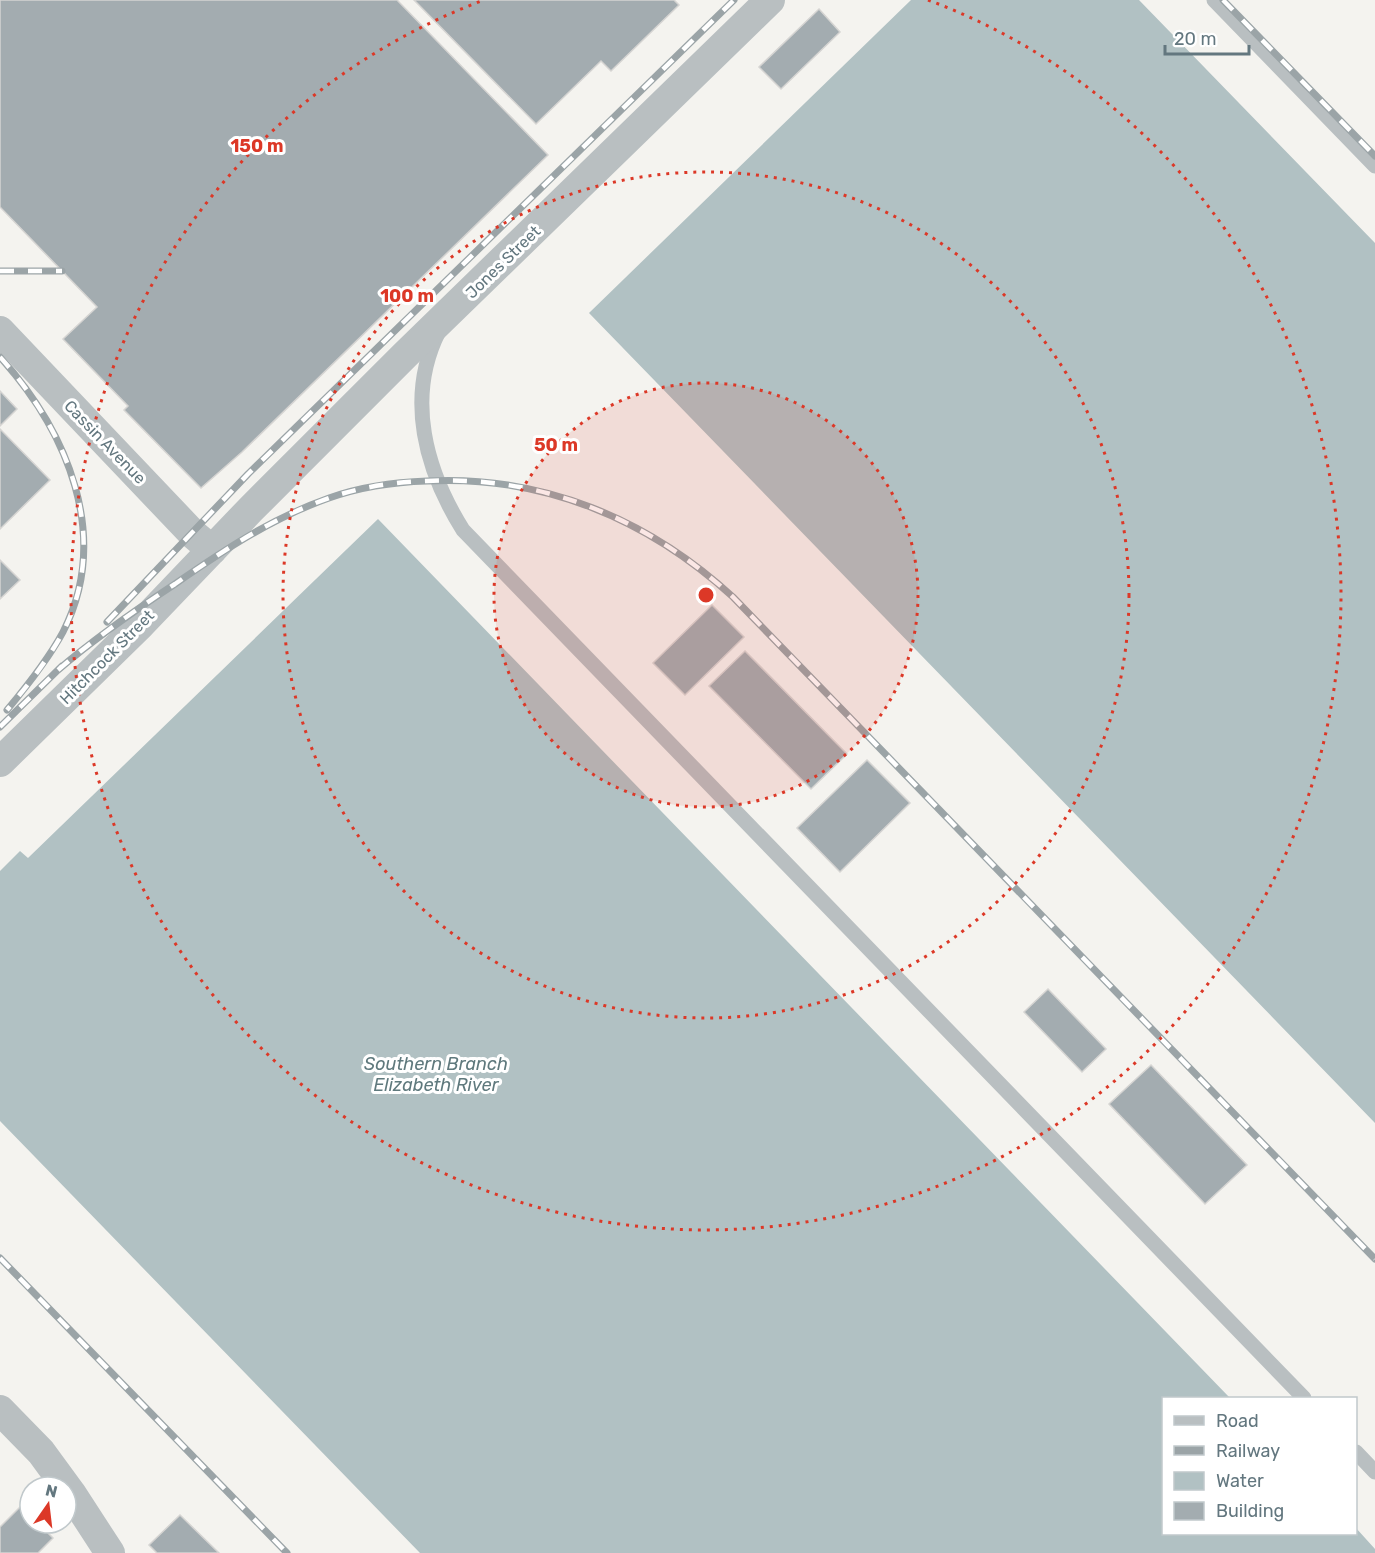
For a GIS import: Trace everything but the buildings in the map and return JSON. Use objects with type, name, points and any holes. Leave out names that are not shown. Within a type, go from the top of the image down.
[{"type":"street","name":"Jones Street","points":[[212,550],[316,444],[770,0]]},
{"type":"street","name":"Cassin Avenue","points":[[0,331],[193,534],[212,550]]},
{"type":"street","name":"Hitchcock Street","points":[[0,762],[212,550]]},
{"type":"street","points":[[0,1410],[41,1452],[110,1553]]},
{"type":"lane","points":[[1214,0],[1375,166]]},
{"type":"lane","points":[[454,310],[443,324],[430,355],[423,391],[423,423],[433,473],[463,530],[1303,1397]]},
{"type":"lane","points":[[1357,1453],[1375,1472]]},
{"type":"water","points":[[911,0],[1139,0],[1375,243],[1375,1123],[589,313]]},
{"type":"water","name":"Southern Branch Elizabeth River","points":[[378,519],[1229,1397],[1162,1397],[1162,1535],[1357,1535],[1357,1529],[1375,1549],[1375,1553],[420,1553],[0,1121],[0,871],[20,851],[28,858]]},
{"type":"railway","points":[[107,622],[248,474],[734,0]]},
{"type":"railway","points":[[1223,0],[1375,156]]},
{"type":"railway","points":[[0,271],[62,271]]},
{"type":"railway","points":[[0,357],[24,386],[45,418],[62,451],[75,486],[82,522],[83,559],[77,596],[63,632],[44,663],[7,710]]},
{"type":"railway","points":[[58,670],[115,625],[230,547],[288,515],[341,494],[402,483],[470,481],[552,494],[629,524],[666,545],[700,569],[733,597],[1375,1259]]},
{"type":"railway","points":[[0,727],[62,666]]},
{"type":"railway","points":[[0,1258],[287,1553]]}]
